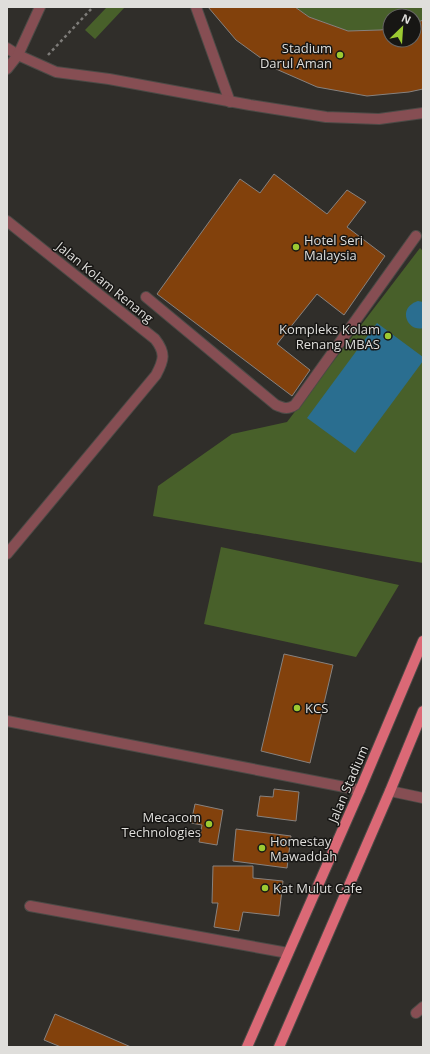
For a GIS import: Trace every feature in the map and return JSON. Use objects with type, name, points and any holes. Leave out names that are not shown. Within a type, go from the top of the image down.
[{"type":"main road","name":"Jalan Stadium","points":[[247,1047],[421,653],[423,641]]},
{"type":"main road","points":[[279,1047],[423,711]]},
{"type":"street","points":[[7,69],[18,55],[40,7]]},
{"type":"street","points":[[196,7],[230,102]]},
{"type":"street","points":[[7,48],[18,55],[56,72],[109,79],[230,102],[326,117],[379,119],[423,113]]},
{"type":"street","name":"Jalan Kolam Renang","points":[[7,221],[155,339],[161,347],[163,355],[162,364],[156,375],[7,554]]},
{"type":"street","points":[[146,298],[276,405],[290,409],[295,405],[416,236]]},
{"type":"street","points":[[7,721],[360,790]]},
{"type":"street","points":[[390,791],[423,798]]},
{"type":"street","points":[[30,906],[288,953]]},
{"type":"path","points":[[39,64],[93,7]]},
{"type":"green space","points":[[107,7],[125,7],[95,39],[85,30]]},
{"type":"green space","points":[[295,7],[423,7],[422,20],[422,8],[382,8],[382,30],[380,30],[348,31],[309,17]]},
{"type":"green space","name":"Kompleks Kolam Renang MBAS","points":[[420,248],[423,251],[423,563],[153,516],[158,486],[232,434],[287,422]]},
{"type":"green space","points":[[221,547],[399,585],[356,657],[204,624]]},
{"type":"water","points":[[418,301],[423,302],[423,328],[414,327],[407,320],[406,316],[408,307]]},
{"type":"water","points":[[377,323],[423,357],[423,361],[355,453],[307,418]]},
{"type":"building","name":"Stadium Darul Aman","points":[[208,7],[295,7],[309,17],[348,31],[382,30],[382,48],[422,48],[423,20],[423,89],[409,92],[367,96],[317,87],[276,69],[236,40]]},
{"type":"building","points":[[274,174],[327,214],[347,190],[366,202],[347,227],[385,256],[344,315],[317,294],[277,344],[310,370],[292,396],[157,294],[240,179],[260,193]]},
{"type":"building","name":"KCS","points":[[284,654],[333,665],[310,763],[261,751]]},
{"type":"building","name":"Homestay Mawaddah","points":[[274,789],[299,792],[296,821],[257,816],[260,796],[273,797]]},
{"type":"building","name":"Mecacom Technologies","points":[[195,804],[223,810],[217,845],[199,842],[202,825],[191,823]]},
{"type":"building","name":"Homestay Mawaddah","points":[[236,829],[291,836],[287,868],[233,861]]},
{"type":"building","points":[[213,866],[253,866],[253,878],[283,881],[279,916],[243,912],[239,931],[214,927],[218,903],[212,903]]},
{"type":"building","points":[[55,1014],[131,1047],[61,1047],[44,1040]]},
{"type":"place","name":"Stadium Darul Aman","points":[[340,55]]},
{"type":"place","name":"Hotel Seri Malaysia","points":[[296,247]]},
{"type":"place","name":"Kompleks Kolam Renang MBAS","points":[[388,336]]},
{"type":"place","name":"KCS","points":[[297,708]]},
{"type":"place","name":"Mecacom Technologies","points":[[209,824]]},
{"type":"place","name":"Homestay Mawaddah","points":[[262,848]]},
{"type":"place","name":"Kat Mulut Cafe","points":[[265,888]]}]
